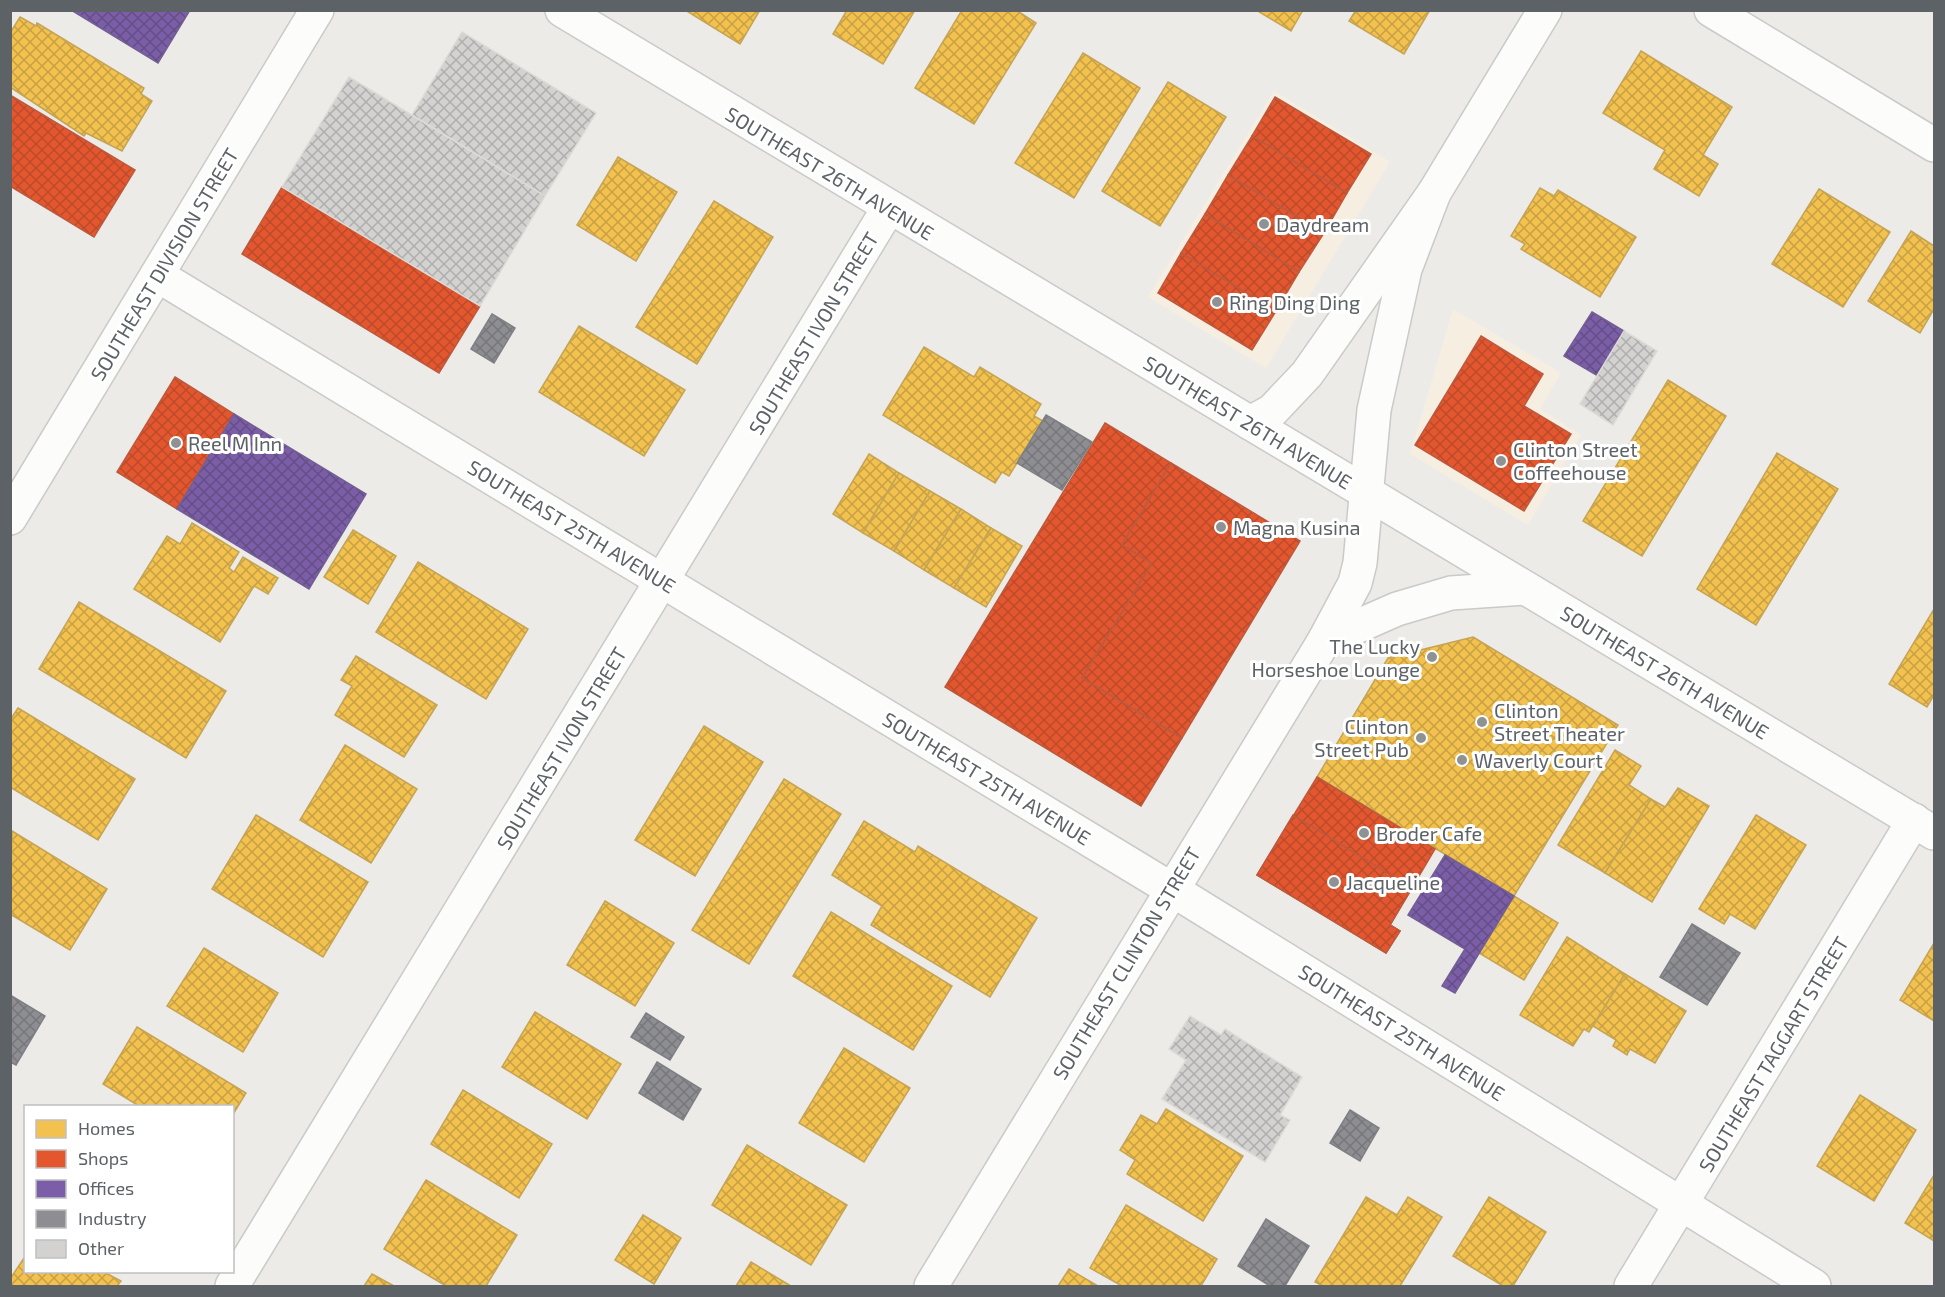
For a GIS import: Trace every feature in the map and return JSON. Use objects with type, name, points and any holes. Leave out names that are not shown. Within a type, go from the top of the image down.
[{"type":"street","name":"SOUTHEAST DIVISION STREET","points":[[10,518],[318,10]]},
{"type":"street","name":"SOUTHEAST 26TH AVENUE","points":[[562,10],[888,209],[1924,827]]},
{"type":"street","name":"SOUTHEAST CLINTON STREET","points":[[1250,423],[1272,411],[1295,388],[1434,193],[1545,10]]},
{"type":"street","points":[[1711,10],[1935,145]]},
{"type":"street","name":"SOUTHEAST CLINTON STREET","points":[[931,1287],[1171,889],[1324,641],[1355,583],[1360,562],[1374,410],[1393,314],[1405,269],[1434,193]]},
{"type":"street","name":"SOUTHEAST IVON STREET","points":[[232,1287],[888,209]]},
{"type":"street","name":"SOUTHEAST 25TH AVENUE","points":[[157,275],[1171,889],[1814,1287]]},
{"type":"street","points":[[1324,641],[1397,609],[1451,593],[1525,588]]},
{"type":"street","name":"SOUTHEAST TAGGART STREET","points":[[1631,1287],[1924,827]]},
{"type":"shaded area","points":[[1274,91],[1390,162],[1266,368],[1148,297]]},
{"type":"shaded area","points":[[1453,309],[1561,373],[1540,409],[1581,435],[1528,525],[1410,454]]},
{"type":"building: Homes","points":[[685,10],[760,10],[740,44]]},
{"type":"building: Homes","points":[[847,10],[915,10],[883,64],[833,34]]},
{"type":"building: Homes","points":[[962,10],[1016,10],[1036,23],[974,124],[915,88]]},
{"type":"building: Homes","points":[[1256,10],[1303,10],[1291,31]]},
{"type":"building: Homes","points":[[1356,10],[1430,10],[1404,54],[1349,21]]},
{"type":"building: Homes","points":[[20,17],[36,26],[37,23],[144,88],[141,94],[152,101],[122,151],[86,133],[84,136],[10,87],[10,33]]},
{"type":"building: Homes","points":[[1641,51],[1732,107],[1703,155],[1718,164],[1699,196],[1654,169],[1665,150],[1603,113]]},
{"type":"building: Homes","points":[[1083,53],[1140,88],[1074,198],[1015,163]]},
{"type":"building: Homes","points":[[1168,82],[1226,117],[1160,226],[1102,191]]},
{"type":"building: Homes","points":[[618,157],[677,192],[636,261],[577,225]]},
{"type":"building: Homes","points":[[1540,188],[1554,196],[1558,190],[1636,237],[1600,297],[1521,249],[1525,244],[1511,236]]},
{"type":"building: Homes","points":[[1819,189],[1890,232],[1843,307],[1772,264]]},
{"type":"building: Homes","points":[[714,201],[773,237],[697,364],[636,327]]},
{"type":"building: Homes","points":[[1911,231],[1934,246],[1934,309],[1920,333],[1868,301]]},
{"type":"building: Homes","points":[[579,326],[685,390],[644,456],[539,392]]},
{"type":"building: Homes","points":[[924,347],[974,377],[980,367],[1041,404],[1034,416],[1043,421],[1009,476],[1002,472],[995,483],[883,415]]},
{"type":"building: Homes","points":[[1668,380],[1726,416],[1642,556],[1583,521]]},
{"type":"building: Homes","points":[[1777,453],[1838,489],[1756,625],[1697,589]]},
{"type":"building: Homes","points":[[869,454],[899,473],[863,533],[833,514]]},
{"type":"building: Homes","points":[[899,473],[930,491],[894,551],[863,533]]},
{"type":"building: Homes","points":[[930,491],[961,509],[924,570],[894,551]]},
{"type":"building: Homes","points":[[961,509],[991,528],[954,588],[924,570]]},
{"type":"building: Homes","points":[[192,523],[239,552],[229,568],[234,572],[243,557],[278,578],[268,594],[254,586],[220,642],[134,589],[167,536],[180,544]]},
{"type":"building: Homes","points":[[991,528],[1022,546],[986,607],[954,588]]},
{"type":"building: Homes","points":[[353,530],[396,556],[368,604],[324,577]]},
{"type":"building: Homes","points":[[418,562],[528,629],[486,699],[376,632]]},
{"type":"building: Homes","points":[[79,602],[226,691],[186,758],[39,669]]},
{"type":"building: Homes","points":[[1934,609],[1934,695],[1927,707],[1889,684]]},
{"type":"building: Homes","name":"Waverly Court","points":[[1473,637],[1618,725],[1514,896],[1317,777],[1388,658]]},
{"type":"building: Homes","points":[[356,656],[437,705],[404,757],[335,715],[352,686],[341,680]]},
{"type":"building: Homes","points":[[18,708],[135,779],[98,840],[10,787],[10,720]]},
{"type":"building: Homes","points":[[704,726],[763,762],[695,876],[635,840]]},
{"type":"building: Homes","points":[[345,745],[417,789],[371,863],[300,820]]},
{"type":"building: Homes","points":[[1615,750],[1641,766],[1629,785],[1651,799],[1605,873],[1558,845]]},
{"type":"building: Homes","points":[[784,779],[841,814],[749,964],[692,930]]},
{"type":"building: Homes","points":[[1678,788],[1709,806],[1652,902],[1605,873],[1651,799],[1665,807]]},
{"type":"building: Homes","points":[[256,815],[368,882],[323,957],[212,889]]},
{"type":"building: Homes","points":[[1756,815],[1806,845],[1755,929],[1730,914],[1724,924],[1699,909]]},
{"type":"building: Homes","points":[[864,821],[915,852],[918,846],[1037,918],[990,997],[871,925],[882,906],[832,875]]},
{"type":"building: Homes","points":[[12,831],[107,889],[70,950],[10,914]]},
{"type":"building: Homes","points":[[1514,896],[1558,923],[1524,980],[1479,953]]},
{"type":"building: Homes","points":[[605,901],[674,943],[635,1006],[567,965]]},
{"type":"building: Homes","points":[[831,912],[952,986],[913,1050],[793,976]]},
{"type":"building: Homes","points":[[1567,937],[1625,974],[1589,1032],[1584,1029],[1573,1046],[1520,1015]]},
{"type":"building: Homes","points":[[1934,943],[1934,1021],[1900,1000]]},
{"type":"building: Homes","points":[[204,948],[278,993],[243,1052],[167,1006]]},
{"type":"building: Homes","points":[[1625,974],[1686,1011],[1655,1063],[1630,1049],[1627,1055],[1613,1046],[1616,1040],[1593,1026]]},
{"type":"building: Homes","points":[[535,1012],[621,1064],[587,1119],[502,1067]]},
{"type":"building: Homes","points":[[137,1027],[246,1093],[234,1113],[234,1105],[137,1105],[103,1084]]},
{"type":"building: Homes","points":[[844,1048],[910,1088],[864,1162],[799,1123]]},
{"type":"building: Homes","points":[[463,1090],[552,1144],[519,1198],[431,1144]]},
{"type":"building: Homes","points":[[1860,1095],[1916,1130],[1874,1201],[1817,1166]]},
{"type":"building: Homes","points":[[1166,1109],[1243,1156],[1203,1221],[1127,1174],[1135,1160],[1120,1150],[1141,1115],[1157,1124]]},
{"type":"building: Homes","points":[[747,1145],[847,1205],[811,1265],[712,1205]]},
{"type":"building: Homes","points":[[1934,1175],[1934,1241],[1905,1223]]},
{"type":"building: Homes","points":[[426,1180],[517,1235],[486,1286],[446,1286],[384,1249]]},
{"type":"building: Homes","points":[[1366,1197],[1397,1215],[1408,1197],[1442,1217],[1400,1286],[1323,1286],[1315,1282]]},
{"type":"building: Homes","points":[[1489,1197],[1546,1232],[1513,1286],[1503,1286],[1453,1256]]},
{"type":"building: Homes","points":[[1126,1205],[1217,1259],[1201,1286],[1122,1286],[1090,1268]]},
{"type":"building: Homes","points":[[643,1215],[681,1238],[654,1284],[615,1260]]},
{"type":"building: Homes","points":[[24,1258],[24,1273],[106,1273],[121,1281],[117,1286],[11,1286],[10,1279]]},
{"type":"building: Homes","points":[[751,1262],[791,1286],[736,1286]]},
{"type":"building: Homes","points":[[1069,1269],[1098,1286],[1058,1286]]},
{"type":"building: Homes","points":[[372,1274],[394,1286],[364,1286]]},
{"type":"building: Shops","points":[[10,95],[135,170],[94,237],[10,186]]},
{"type":"building: Shops","points":[[1275,97],[1371,154],[1347,193],[1252,136]]},
{"type":"building: Shops","points":[[1252,136],[1347,193],[1324,233],[1228,175]]},
{"type":"building: Shops","name":"Daydream","points":[[1228,175],[1324,233],[1299,272],[1205,214]]},
{"type":"building: Shops","points":[[282,187],[480,306],[439,373],[242,254]]},
{"type":"building: Shops","points":[[1205,214],[1299,272],[1276,311],[1181,253]]},
{"type":"building: Shops","name":"Ring Ding Ding","points":[[1181,253],[1276,311],[1252,350],[1158,293]]},
{"type":"building: Shops","points":[[1481,336],[1543,374],[1524,406],[1571,434],[1524,511],[1415,445]]},
{"type":"building: Shops","name":"Reel M Inn","points":[[175,377],[234,414],[177,509],[117,472]]},
{"type":"building: Shops","points":[[1105,423],[1171,463],[1122,545],[1152,563],[1082,678],[1182,738],[1141,806],[945,687]]},
{"type":"building: Shops","points":[[1171,463],[1300,541],[1182,738],[1082,678],[1152,563],[1122,545]]},
{"type":"building: Shops","name":"Jacqueline","points":[[1317,777],[1435,849],[1390,925],[1400,931],[1386,953],[1257,875]]},
{"type":"building: Shops","name":"Jacqueline","points":[[1293,815],[1412,888],[1390,925],[1400,931],[1386,953],[1257,875]]},
{"type":"building: Offices","points":[[71,10],[190,10],[158,63]]},
{"type":"building: Offices","points":[[1592,312],[1624,331],[1598,376],[1564,356]]},
{"type":"building: Offices","points":[[234,414],[366,494],[309,589],[177,509]]},
{"type":"building: Offices","points":[[1445,855],[1514,896],[1455,993],[1442,986],[1465,949],[1408,915]]},
{"type":"building: Industry","points":[[492,314],[515,328],[494,363],[471,349]]},
{"type":"building: Industry","points":[[1046,415],[1092,442],[1062,490],[1017,463]]},
{"type":"building: Industry","points":[[1692,924],[1740,953],[1707,1005],[1660,977]]},
{"type":"building: Industry","points":[[10,995],[45,1016],[16,1065],[10,1062]]},
{"type":"building: Industry","points":[[646,1013],[684,1037],[670,1060],[631,1037]]},
{"type":"building: Industry","points":[[657,1062],[701,1089],[683,1120],[639,1093]]},
{"type":"building: Industry","points":[[1350,1110],[1379,1128],[1360,1161],[1330,1143]]},
{"type":"building: Industry","points":[[1266,1219],[1309,1246],[1285,1286],[1270,1286],[1238,1266]]},
{"type":"building: Other","points":[[462,32],[596,113],[545,196],[412,115]]},
{"type":"building: Other","points":[[349,77],[545,196],[480,306],[282,187]]},
{"type":"building: Other","points":[[1624,331],[1657,351],[1613,425],[1580,404]]},
{"type":"building: Other","points":[[1190,1016],[1221,1035],[1225,1029],[1302,1077],[1280,1115],[1290,1120],[1265,1162],[1162,1099],[1186,1060],[1169,1049]]},
{"type":"place","name":"Daydream","points":[[1264,224]]},
{"type":"place","name":"Ring Ding Ding","points":[[1217,302]]},
{"type":"place","name":"Reel M Inn","points":[[176,443]]},
{"type":"place","name":"Clinton Street Coffeehouse","points":[[1501,461]]},
{"type":"place","name":"Magna Kusina","points":[[1221,527]]},
{"type":"place","name":"The Lucky Horseshoe Lounge","points":[[1432,657]]},
{"type":"place","name":"Clinton Street Theater","points":[[1482,722]]},
{"type":"place","name":"Clinton Street Pub","points":[[1421,738]]},
{"type":"place","name":"Waverly Court","points":[[1462,760]]},
{"type":"place","name":"Broder Cafe","points":[[1364,833]]},
{"type":"place","name":"Jacqueline","points":[[1334,882]]}]
